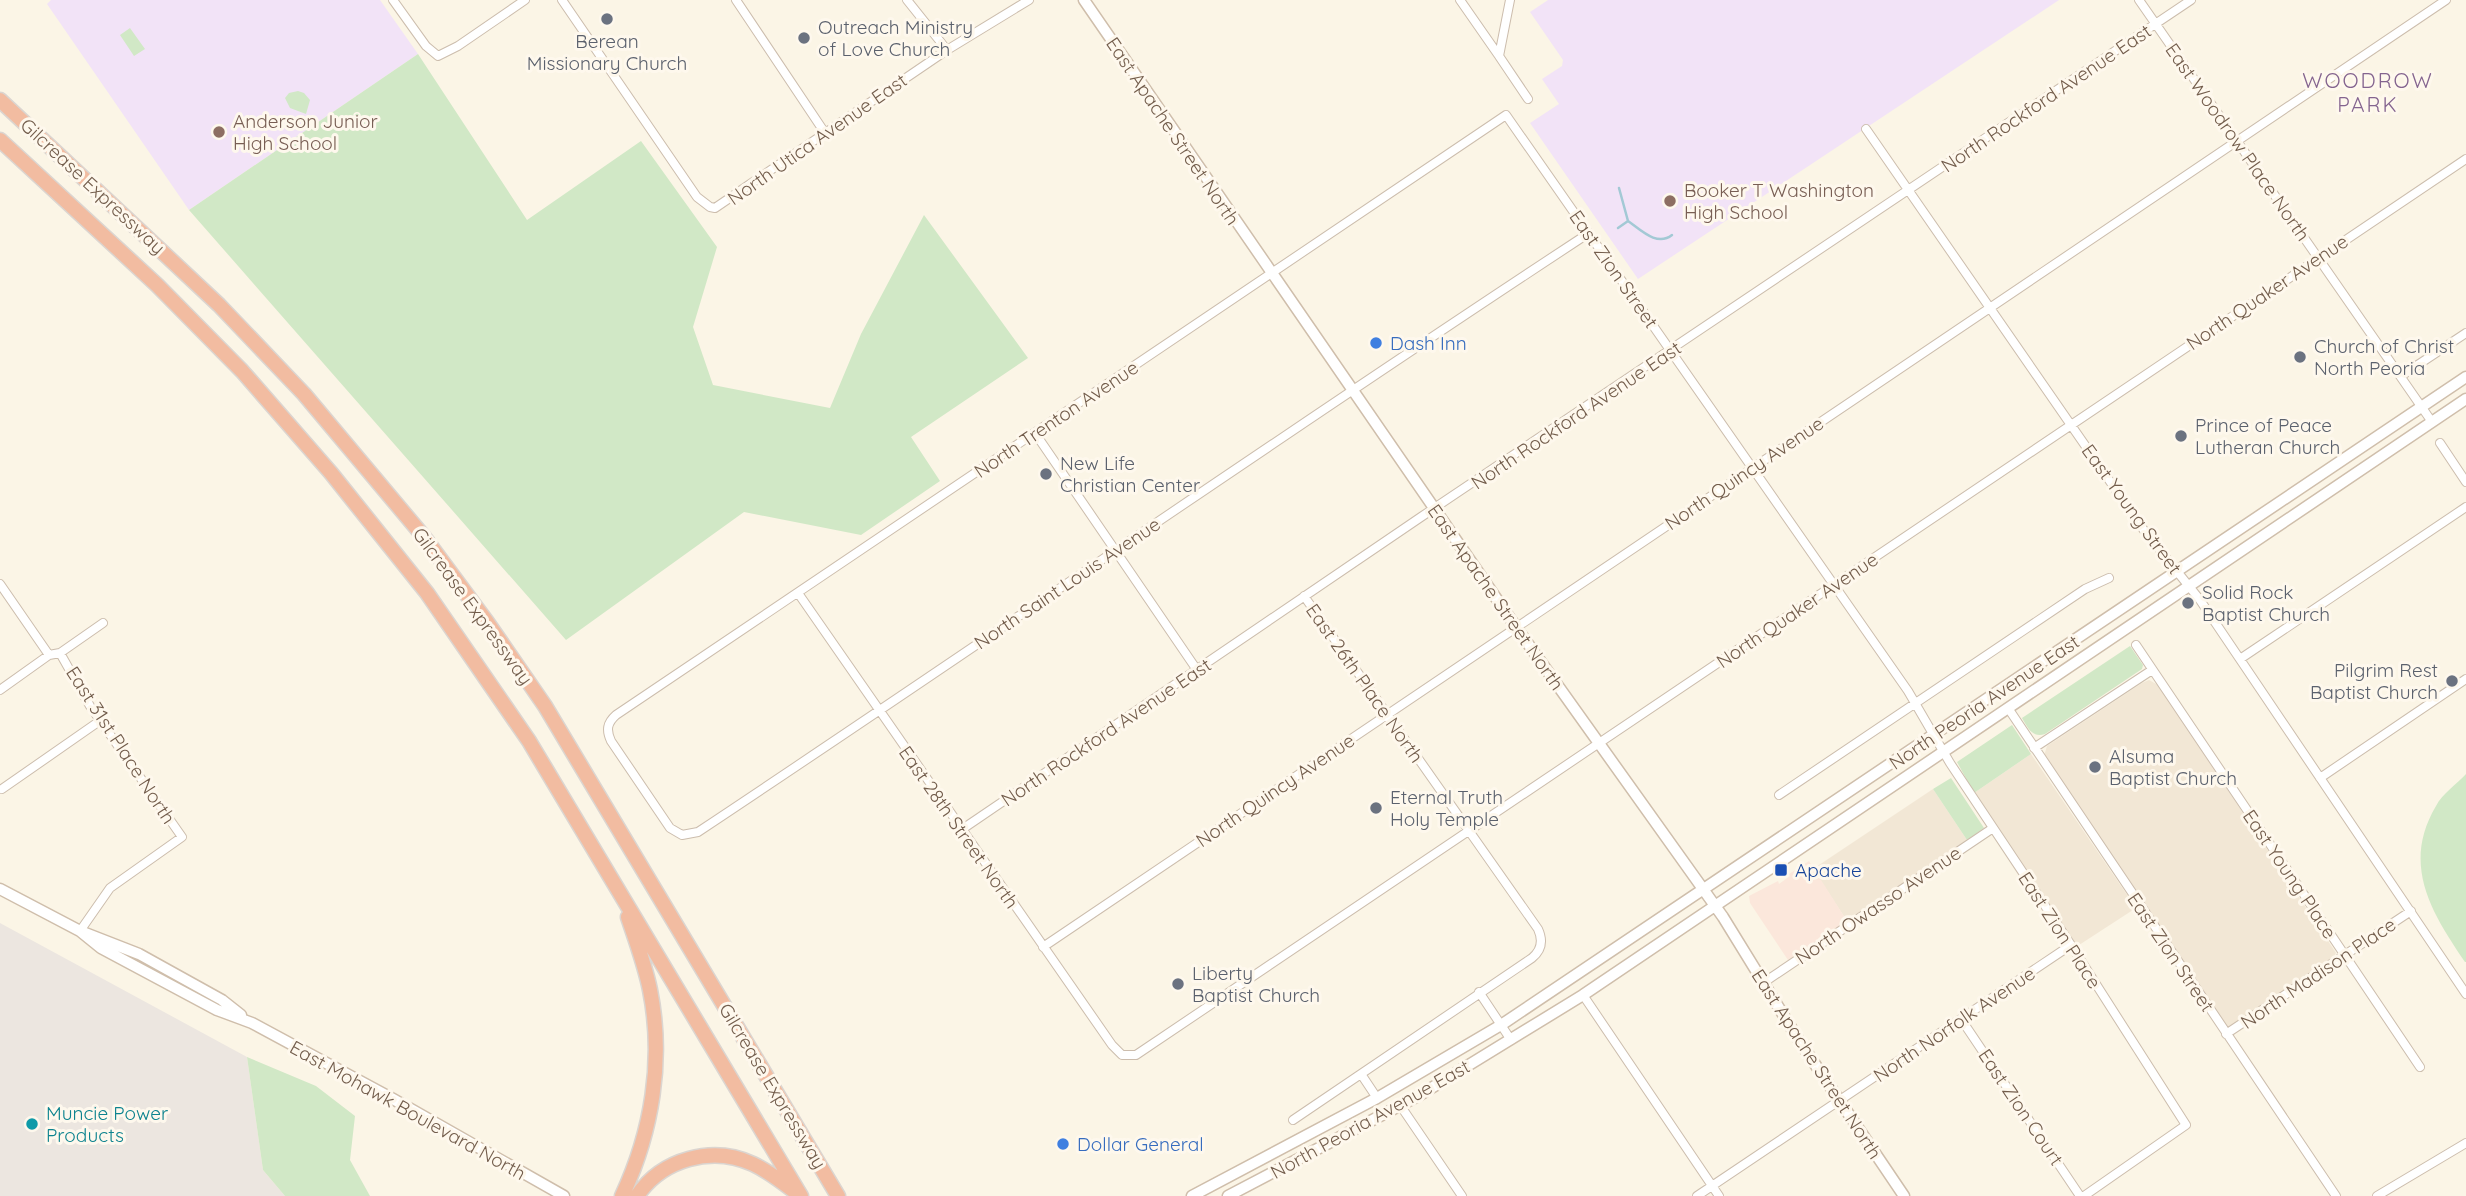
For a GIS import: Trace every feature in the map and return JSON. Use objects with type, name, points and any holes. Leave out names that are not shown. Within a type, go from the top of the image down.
[{"type":"highway","name":"Gilcrease Expressway","points":[[0,100],[219,305],[304,394],[424,537],[545,706],[838,1196]]},
{"type":"highway","name":"Gilcrease Expressway","points":[[0,140],[157,285],[243,371],[331,473],[419,582],[536,751],[801,1196]]},
{"type":"highway","points":[[619,889],[650,990],[655,1063],[648,1123],[622,1196]]},
{"type":"highway","points":[[637,1196],[644,1185],[663,1170],[689,1159],[712,1155],[750,1163],[765,1170],[801,1196]]},
{"type":"main road","name":"East Apache Street North","points":[[1084,0],[1516,627],[1714,905],[1904,1196]]},
{"type":"main road","name":"North Peoria Avenue East","points":[[1192,1196],[1377,1098],[1501,1025],[2466,377]]},
{"type":"main road","name":"North Peoria Avenue East","points":[[1228,1196],[1401,1105],[1583,995],[2466,399]]},
{"type":"main road","name":"East Mohawk Boulevard North","points":[[0,889],[80,931],[162,966],[222,1000],[252,1023],[564,1196]]},
{"type":"street","points":[[393,0],[426,46],[438,56],[458,46],[525,0]]},
{"type":"street","name":"North Utica Avenue East","points":[[562,0],[697,197],[710,207],[720,206],[947,50],[1029,0]]},
{"type":"street","points":[[736,0],[825,133]]},
{"type":"street","points":[[907,0],[947,50]]},
{"type":"street","points":[[1460,0],[1528,99]]},
{"type":"street","points":[[1499,56],[1510,0]]},
{"type":"street","name":"East Woodrow Place North","points":[[2139,0],[2432,422]]},
{"type":"street","name":"North Rockford Avenue East","points":[[961,830],[1304,596],[2191,0]]},
{"type":"street","name":"North Quincy Avenue","points":[[1043,947],[2446,0]]},
{"type":"street","name":"North Trenton Avenue","points":[[682,835],[670,828],[611,741],[608,724],[616,715],[1506,115]]},
{"type":"street","name":"East Zion Street","points":[[1506,115],[1834,585],[1915,703],[1934,736]]},
{"type":"street","name":"East Young Street","points":[[1866,129],[2143,529],[2189,585],[2466,994]]},
{"type":"street","name":"North Quaker Avenue","points":[[1127,1056],[1145,1051],[2466,159]]},
{"type":"street","name":"North Saint Louis Avenue","points":[[682,835],[698,832],[1352,389],[1589,233]]},
{"type":"street","points":[[2401,376],[2466,332]]},
{"type":"street","points":[[1035,433],[1197,670]]},
{"type":"street","points":[[2440,443],[2466,482]]},
{"type":"street","points":[[2240,659],[2466,507]]},
{"type":"street","name":"North Peoria Avenue East","points":[[1779,795],[2085,589],[2109,578]]},
{"type":"street","name":"East 31st Place North","points":[[0,584],[49,655]]},
{"type":"street","name":"East 28th Street North","points":[[798,593],[878,712],[1112,1045],[1127,1056]]},
{"type":"street","name":"East 26th Place North","points":[[1304,596],[1538,929],[1541,944]]},
{"type":"street","points":[[0,690],[49,655],[60,653],[103,623]]},
{"type":"street","name":"East Young Place","points":[[2136,645],[2420,1067]]},
{"type":"street","name":"East 31st Place North","points":[[60,653],[90,706],[182,837],[110,888],[80,931]]},
{"type":"street","points":[[2034,748],[2152,670]]},
{"type":"street","points":[[2320,778],[2466,679]]},
{"type":"street","name":"East Zion Street","points":[[2008,708],[2336,1196]]},
{"type":"street","points":[[2,789],[101,720]]},
{"type":"street","name":"East Zion Place","points":[[1934,736],[2186,1125],[2082,1196]]},
{"type":"street","name":"North Owasso Avenue","points":[[1763,983],[1993,828]]},
{"type":"street","name":"North Madison Place","points":[[2226,1034],[2411,911]]},
{"type":"street","name":"North Peoria Avenue East","points":[[1293,1120],[1536,955],[1541,944]]},
{"type":"street","name":"North Norfolk Avenue","points":[[1697,1196],[2071,945]]},
{"type":"street","points":[[1479,992],[1511,1040]]},
{"type":"street","points":[[1583,995],[1718,1196]]},
{"type":"street","name":"East Zion Court","points":[[1961,1019],[2082,1196]]},
{"type":"street","name":"North Peoria Avenue East","points":[[1362,1074],[1377,1098]]},
{"type":"street","points":[[1401,1105],[1462,1196]]},
{"type":"street","points":[[2377,1196],[2466,1143]]},
{"type":"shaded area","name":"Anderson Junior High School","points":[[51,0],[380,0],[418,54],[189,210],[47,4]]},
{"type":"shaded area","name":"Booker T Washington High School","points":[[1548,0],[2059,0],[1638,279],[1530,123],[1559,104],[1542,79],[1562,66],[1563,60],[1530,12]]},
{"type":"shaded area","points":[[2149,680],[2158,685],[2336,953],[2331,960],[2229,1027],[2044,756],[2047,746]]},
{"type":"shaded area","points":[[2031,754],[2136,908],[2076,947],[1974,793]]},
{"type":"shaded area","points":[[1933,789],[1967,840],[1847,921],[1813,869]]},
{"type":"shaded area","points":[[1809,861],[1847,921],[1788,960],[1750,903],[1749,896],[1778,881],[1779,884]]},
{"type":"shaded area","points":[[0,923],[247,1057],[263,1170],[285,1196],[0,1196]]},
{"type":"green space","points":[[130,28],[145,49],[134,56],[120,35]]},
{"type":"green space","points":[[418,54],[527,220],[641,141],[717,247],[693,327],[713,385],[830,408],[861,334],[924,215],[1028,358],[911,437],[940,481],[861,535],[744,512],[566,640],[189,210]]},
{"type":"green space","points":[[298,91],[310,100],[306,114],[290,108],[285,98],[289,93]]},
{"type":"green space","points":[[2130,646],[2143,665],[2142,669],[2045,734],[2037,735],[2028,729],[2022,718]]},
{"type":"green space","points":[[2012,725],[2031,754],[1974,793],[1957,762]]},
{"type":"green space","points":[[2466,774],[2465,962],[2432,907],[2421,868],[2421,848],[2426,828],[2439,802]]},
{"type":"green space","points":[[1951,778],[1984,828],[1967,840],[1933,789]]},
{"type":"green space","points":[[247,1057],[316,1086],[355,1116],[350,1160],[370,1196],[285,1196],[263,1170]]},
{"type":"waterway","points":[[1619,188],[1628,221]]},
{"type":"waterway","points":[[1618,228],[1628,221],[1655,238],[1672,235]]},
{"type":"place","name":"Berean Missionary Church","points":[[607,19]]},
{"type":"place","name":"Outreach Ministry of Love Church","points":[[804,38]]},
{"type":"place","name":"Anderson Junior High School","points":[[219,132]]},
{"type":"place","name":"Booker T Washington High School","points":[[1670,201]]},
{"type":"place","name":"Dash Inn","points":[[1376,343]]},
{"type":"place","name":"Church of Christ North Peoria","points":[[2300,357]]},
{"type":"place","name":"Prince of Peace Lutheran Church","points":[[2181,436]]},
{"type":"place","name":"New Life Christian Center","points":[[1046,474]]},
{"type":"place","name":"Solid Rock Baptist Church","points":[[2188,603]]},
{"type":"place","name":"Pilgrim Rest Baptist Church","points":[[2452,681]]},
{"type":"place","name":"Alsuma Baptist Church","points":[[2095,767]]},
{"type":"place","name":"Eternal Truth Holy Temple","points":[[1376,808]]},
{"type":"place","name":"Apache","points":[[1781,870]]},
{"type":"place","name":"Liberty Baptist Church","points":[[1178,984]]},
{"type":"place","name":"Muncie Power Products","points":[[32,1124]]},
{"type":"place","name":"Dollar General","points":[[1063,1144]]},
{"type":"district","name":"WOODROW PARK","points":[[2368,93]]}]
